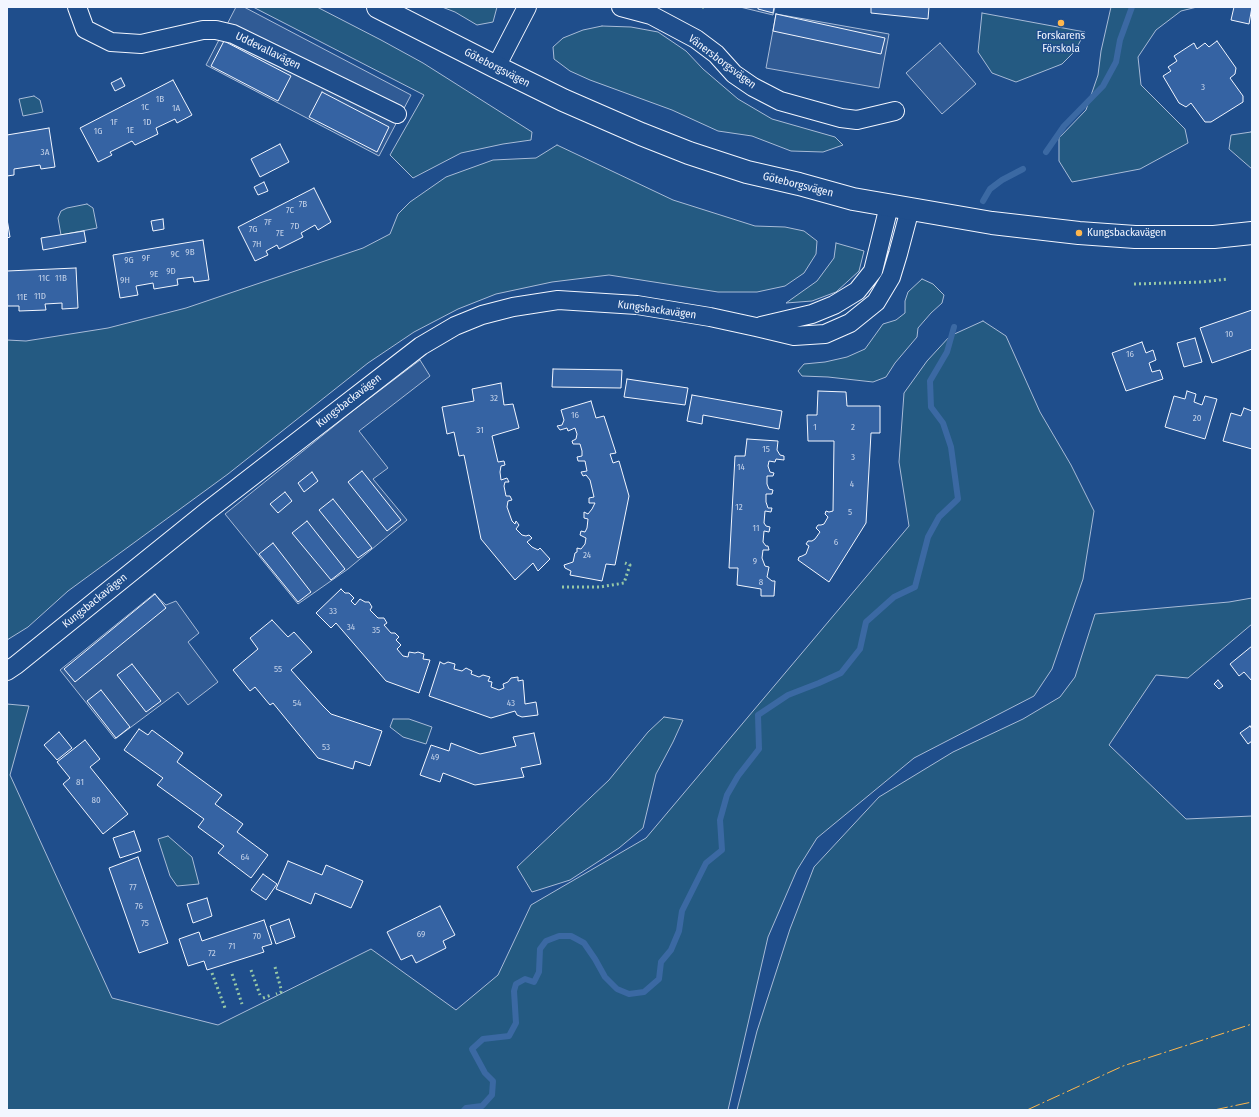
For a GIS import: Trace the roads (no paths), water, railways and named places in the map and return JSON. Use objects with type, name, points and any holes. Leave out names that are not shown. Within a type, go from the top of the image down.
[{"type":"street","name":"Uddevallavägen","points":[[77,7],[86,29],[111,42],[141,44],[203,30],[216,30],[233,34],[397,114]]},
{"type":"street","name":"Göteborgsvägen","points":[[378,7],[563,100],[642,134],[747,172],[799,184],[853,199],[992,222],[1079,233],[1135,237],[1214,237],[1252,233]]},
{"type":"street","points":[[496,67],[527,7]]},
{"type":"street","name":"Vänersborgsvägen","points":[[621,7],[651,15],[696,39],[716,54],[734,74],[753,87],[780,101],[840,118],[857,120],[895,111]]},
{"type":"street","name":"Kungsbackavägen","points":[[7,671],[206,512],[364,389],[421,346],[455,326],[482,315],[513,307],[558,300],[637,306],[710,317],[794,336],[825,334],[850,323],[876,302],[891,277],[898,254],[899,207]]},
{"type":"waterway","points":[[1046,152],[1064,126],[1103,86],[1116,62],[1120,40],[1132,7]]},
{"type":"waterway","points":[[983,201],[990,189],[1002,180],[1023,169]]},
{"type":"waterway","points":[[464,1110],[466,1108],[482,1106],[492,1095],[493,1081],[485,1073],[472,1049],[483,1039],[509,1036],[516,1023],[514,991],[516,984],[525,979],[534,982],[539,972],[540,949],[546,941],[559,936],[571,936],[584,943],[605,977],[617,989],[629,994],[644,992],[659,979],[661,962],[671,950],[679,931],[682,911],[706,863],[722,850],[720,820],[727,795],[738,776],[759,749],[758,715],[788,695],[841,673],[860,649],[866,622],[894,597],[915,587],[928,537],[939,517],[958,499],[951,447],[943,423],[931,407],[930,381],[947,352],[954,327]]},
{"type":"place","name":"Forskarens Förskola","points":[[1061,23]]},
{"type":"place","name":"Kungsbackavägen","points":[[1079,233]]}]
